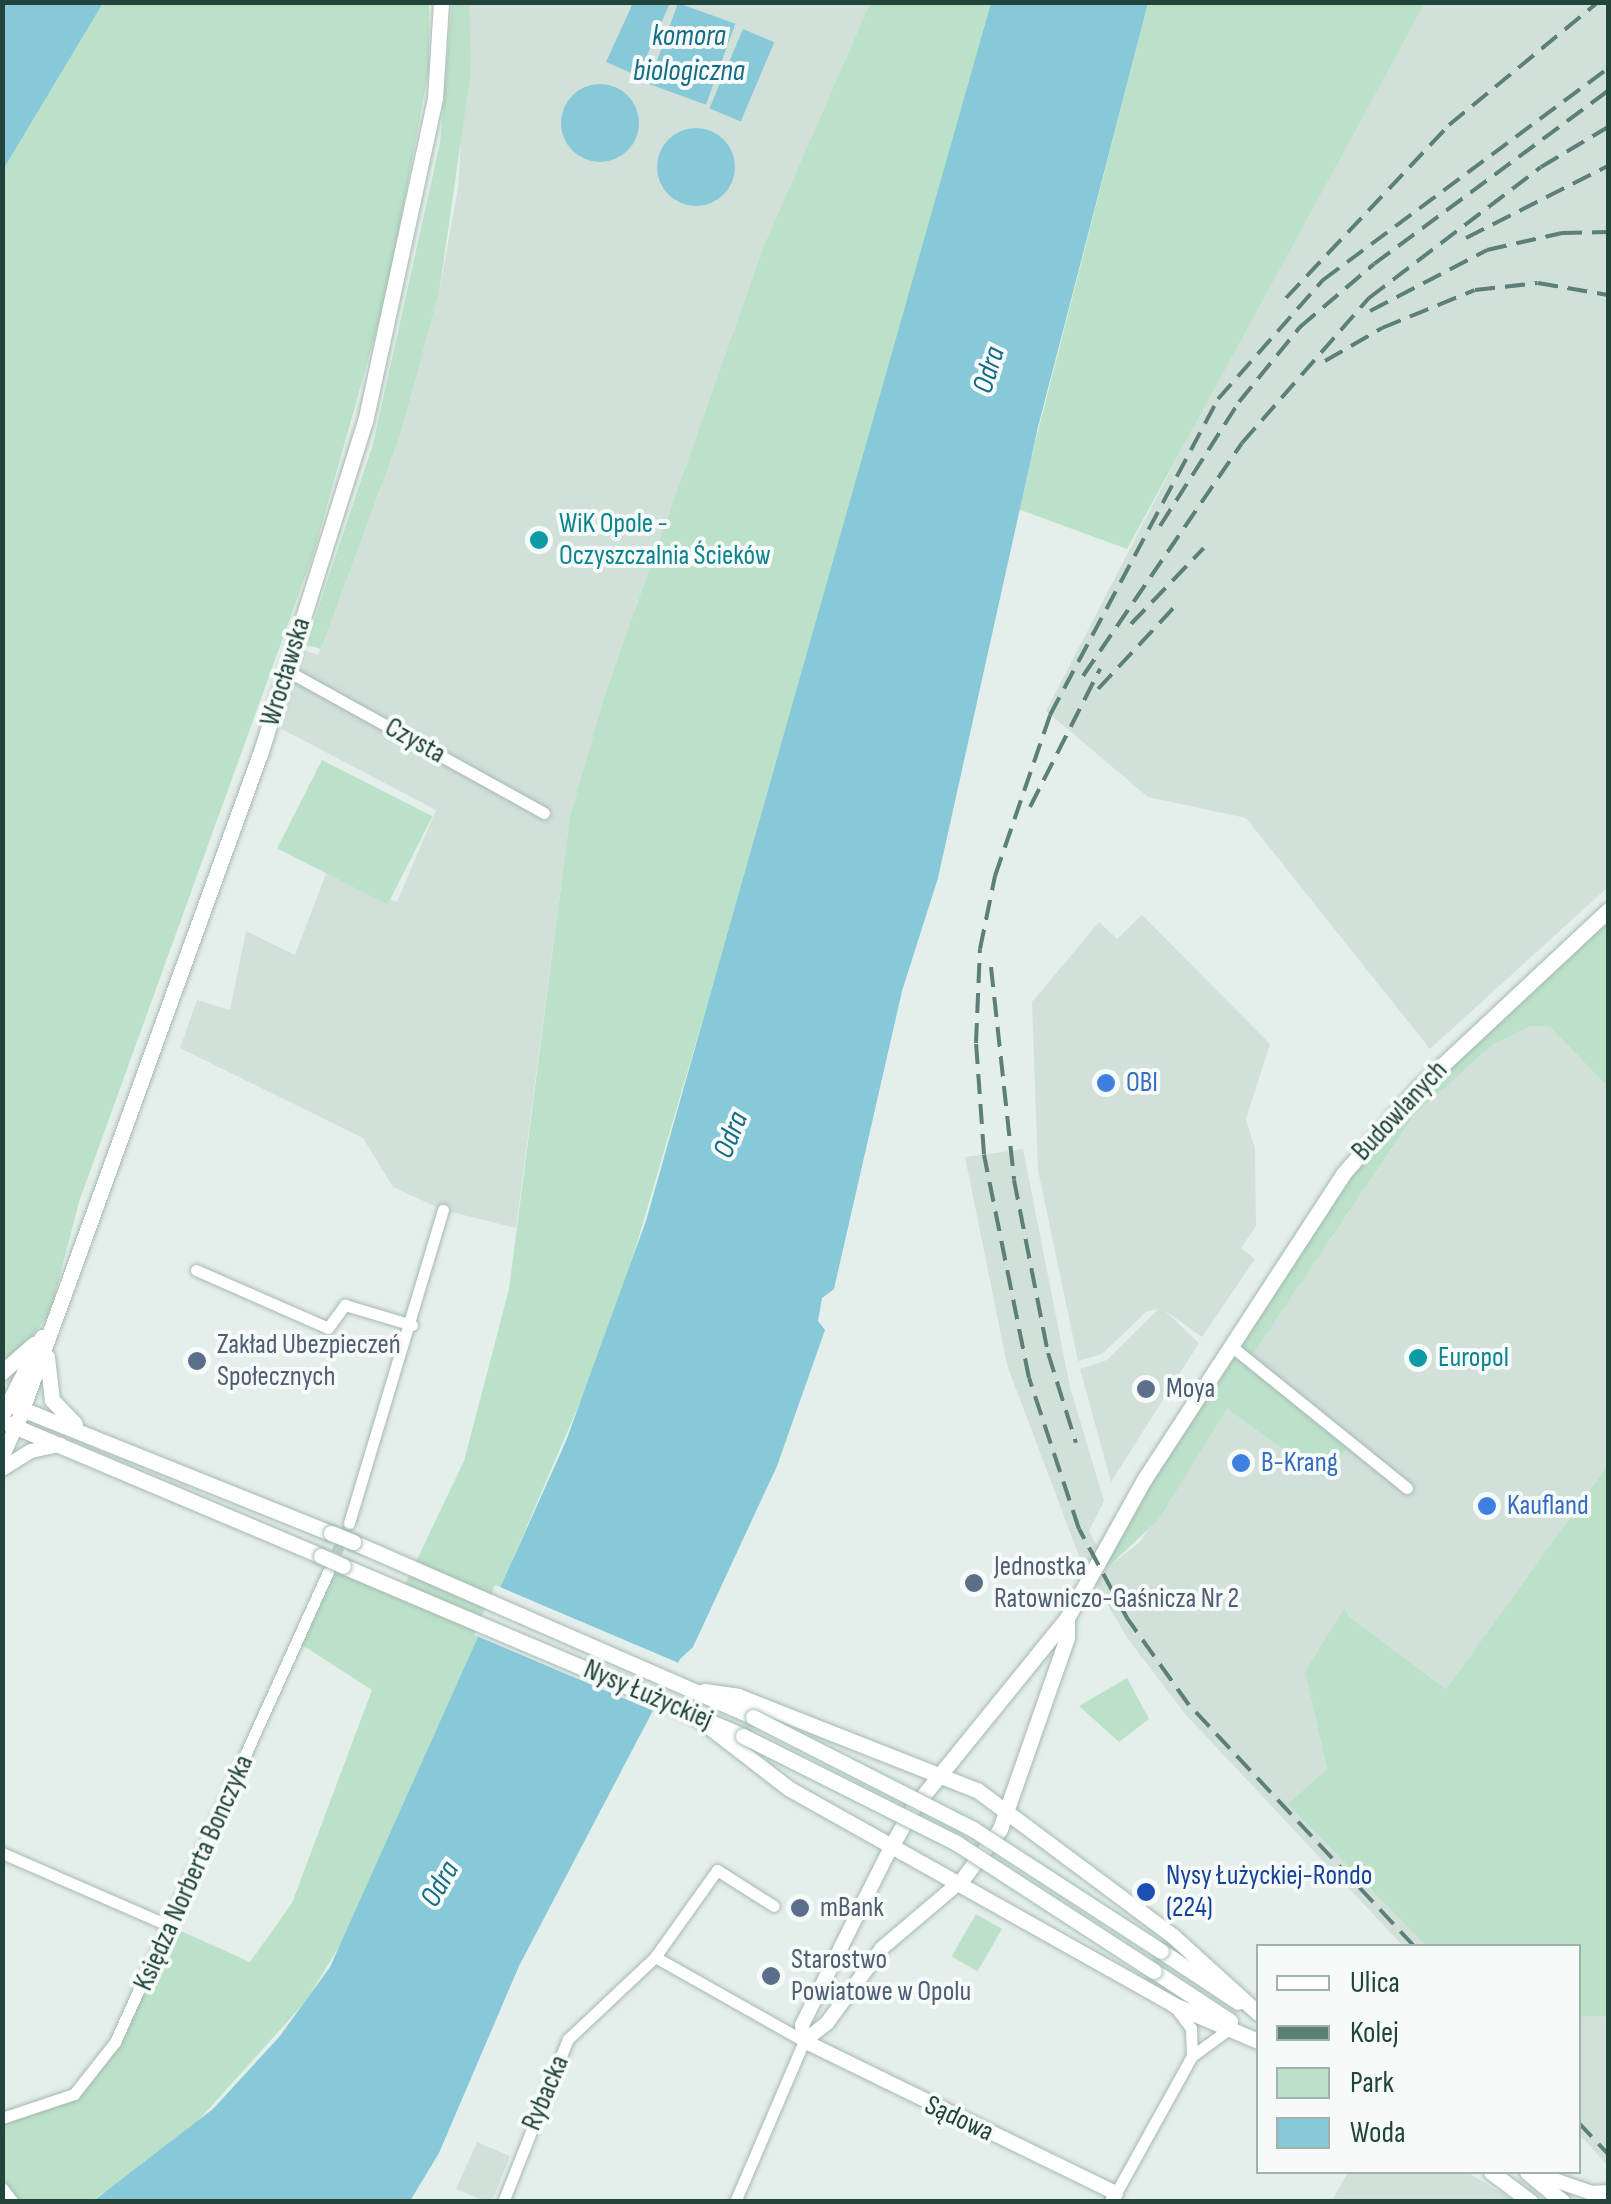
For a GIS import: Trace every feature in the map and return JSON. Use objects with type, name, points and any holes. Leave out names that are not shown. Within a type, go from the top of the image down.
[{"type":"main road","name":"Wrocławska","points":[[6,1414],[53,1321],[286,670],[386,342],[436,98],[441,2]]},
{"type":"main road","name":"Budowlanych","points":[[893,1842],[1066,1618],[1145,1478],[1357,1155],[1440,1066],[1608,910]]},
{"type":"main road","name":"Wrocławska","points":[[24,1410],[44,1342]]},
{"type":"main road","points":[[2,1372],[44,1342],[54,1404],[99,1440]]},
{"type":"main road","name":"Nysy Łużyckiej","points":[[6,1414],[24,1410],[736,1702],[753,1717],[973,1828],[1256,2013]]},
{"type":"main road","name":"Nysy Łużyckiej","points":[[6,1414],[321,1556],[336,1569],[406,1592],[743,1736],[955,1842],[1256,2039]]},
{"type":"main road","name":"Budowlanych","points":[[961,1881],[989,1850],[1005,1814],[1067,1638],[1066,1618]]},
{"type":"main road","points":[[736,1702],[977,1790],[1174,1936],[1256,2012]]},
{"type":"main road","points":[[694,1715],[763,1772],[893,1842],[1174,2005],[1256,2039]]},
{"type":"main road","points":[[1494,2174],[1531,2202]]},
{"type":"main road","points":[[1531,2174],[1563,2202]]},
{"type":"street","name":"Czysta","points":[[286,670],[544,813]]},
{"type":"street","points":[[350,1523],[412,1325],[443,1210]]},
{"type":"street","points":[[196,1270],[328,1328],[346,1305],[412,1325]]},
{"type":"street","points":[[1231,1346],[1407,1488]]},
{"type":"street","name":"Wrocławska","points":[[2,1458],[6,1414]]},
{"type":"street","points":[[2,1470],[31,1451],[68,1444]]},
{"type":"street","name":"Księdza Norberta Bonczyka","points":[[2,2118],[52,2105],[90,2078],[172,1927],[336,1569]]},
{"type":"street","points":[[804,2041],[802,2024],[893,1842]]},
{"type":"street","points":[[2,1853],[172,1927]]},
{"type":"street","name":"Rybacka","points":[[503,2202],[568,2040],[655,1957],[717,1870],[774,1906]]},
{"type":"street","points":[[735,2202],[804,2041],[826,2024],[882,1948],[961,1881]]},
{"type":"street","points":[[655,1957],[804,2041]]},
{"type":"street","points":[[1174,2005],[1191,2028],[1192,2056]]},
{"type":"street","points":[[1114,2197],[1192,2056],[1228,2029]]},
{"type":"street","name":"Sądowa","points":[[804,2041],[1114,2197]]},
{"type":"street","points":[[1535,2174],[1592,2193],[1608,2192]]},
{"type":"street","points":[[2,2190],[11,2202]]},
{"type":"shaded area","points":[[469,3],[870,3],[768,236],[604,697],[570,816],[516,1228],[443,1210],[393,1187],[363,1138],[180,1048],[197,1000],[230,1010],[246,931],[295,955],[327,871],[397,902],[436,810],[276,726],[300,649],[318,655],[321,649],[401,433],[439,293],[458,188]]},
{"type":"shaded area","points":[[1425,3],[1608,3],[1608,887],[1430,1049],[1246,818],[1148,797],[1046,711],[1223,369]]},
{"type":"shaded area","points":[[1142,915],[1270,1044],[1246,1119],[1255,1149],[1256,1226],[1241,1248],[1255,1259],[1202,1337],[1163,1309],[1199,1343],[1111,1482],[1080,1369],[1107,1360],[1158,1309],[1146,1312],[1102,1354],[1078,1361],[1038,1170],[1032,1002],[1099,922],[1117,939]]},
{"type":"shaded area","points":[[1531,1026],[1550,1027],[1608,1087],[1608,1465],[1446,1689],[1347,1616],[1305,1672],[1327,1769],[1289,1804],[1424,1944],[1401,1944],[1186,1715],[1128,1639],[1079,1556],[1007,1365],[965,1157],[1023,1149],[1070,1387],[1104,1501],[1089,1531],[1108,1567],[1140,1542],[1227,1409],[1324,1478],[1250,1361],[1418,1110],[1492,1045]]},
{"type":"shaded area","points":[[1608,2016],[1608,2166],[1581,2136],[1581,2017]]},
{"type":"shaded area","points":[[477,2142],[510,2156],[494,2197],[485,2201],[456,2189]]},
{"type":"shaded area","points":[[1347,2174],[1470,2174],[1514,2201],[1331,2202]]},
{"type":"green space","points":[[103,3],[429,3],[429,69],[388,289],[314,552],[79,1202],[50,1314],[3,1372],[3,170]]},
{"type":"green space","points":[[452,3],[469,3],[471,71],[439,293],[401,433],[321,649],[306,645],[373,444],[440,143]]},
{"type":"green space","points":[[870,3],[991,3],[811,651],[613,1325],[411,1797],[354,1922],[306,2001],[187,2133],[92,2201],[3,2201],[2,2119],[30,2113],[90,2078],[172,1927],[250,1962],[292,1903],[372,1690],[296,1641],[327,1562],[401,1593],[464,1461],[509,1289],[570,816],[604,697],[765,243]]},
{"type":"green space","points":[[1148,3],[1425,3],[1127,549],[1018,509]]},
{"type":"green space","points":[[322,760],[432,816],[388,905],[277,848]]},
{"type":"green space","points":[[1608,910],[1608,1087],[1550,1027],[1531,1026],[1492,1045],[1415,1114],[1253,1354],[1251,1362],[1351,1442],[1325,1479],[1227,1409],[1158,1520],[1107,1568],[1101,1554],[1357,1155]]},
{"type":"green space","points":[[1608,1465],[1608,2016],[1581,2017],[1581,1944],[1424,1944],[1288,1804],[1327,1769],[1305,1672],[1345,1607],[1348,1616],[1446,1689]]},
{"type":"green space","points":[[1127,1678],[1149,1719],[1119,1742],[1079,1706]]},
{"type":"green space","points":[[976,1914],[1002,1929],[977,1971],[952,1956]]},
{"type":"water","points":[[2,3],[103,3],[3,170]]},
{"type":"water","name":"komora biologiczna","points":[[633,3],[670,3],[638,76],[606,62]]},
{"type":"water","name":"komora biologiczna","points":[[678,3],[735,24],[706,105],[649,84]]},
{"type":"water","name":"Odra","points":[[991,3],[1148,3],[1038,427],[938,878],[902,991],[834,1289],[822,1298],[818,1321],[825,1330],[777,1466],[693,1647],[680,1659],[519,1966],[439,2153],[410,2201],[92,2202],[213,2109],[280,2036],[330,1967],[566,1441],[646,1221]]},
{"type":"water","name":"komora biologiczna","points":[[743,29],[774,42],[741,121],[709,108]]},
{"type":"water","points":[[592,84],[608,84],[633,101],[639,123],[633,145],[622,156],[608,162],[592,162],[567,145],[561,131],[561,115],[578,90]]},
{"type":"water","points":[[688,128],[704,128],[729,145],[735,167],[729,189],[718,200],[704,206],[688,206],[663,189],[657,175],[657,159],[674,134]]},
{"type":"pier","points":[[495,1585],[683,1665],[662,1714],[474,1635]]},
{"type":"tunnel","points":[[330,1568],[349,1523]]},
{"type":"railway","points":[[1286,298],[1449,125],[1598,2]]},
{"type":"railway","points":[[1412,1944],[1189,1705],[1127,1618],[1079,1529],[1029,1378],[984,1154],[976,1043],[980,949],[995,876],[1050,715],[1218,399],[1323,280],[1608,68]]},
{"type":"railway","points":[[1160,526],[1239,402],[1300,327],[1374,264],[1608,91]]},
{"type":"railway","points":[[1083,676],[1242,443],[1369,298],[1541,167],[1608,127]]},
{"type":"railway","points":[[1466,238],[1608,166]]},
{"type":"railway","points":[[1370,311],[1487,250],[1562,233],[1608,232]]},
{"type":"railway","points":[[1325,361],[1382,328],[1475,290],[1538,283],[1608,295]]},
{"type":"railway","points":[[1131,624],[1204,548]]},
{"type":"railway","points":[[1098,689],[1179,602]]},
{"type":"railway","points":[[1030,807],[1100,669]]},
{"type":"railway","points":[[991,967],[1014,1180],[1048,1353],[1076,1443]]},
{"type":"railway","points":[[1581,2125],[1608,2154]]},
{"type":"place","name":"WiK Opole - Oczyszczalnia Ścieków","points":[[539,540]]},
{"type":"place","name":"OBI","points":[[1106,1083]]},
{"type":"place","name":"Europol","points":[[1418,1358]]},
{"type":"place","name":"Zakład Ubezpieczeń Społecznych","points":[[197,1361]]},
{"type":"place","name":"Moya","points":[[1146,1389]]},
{"type":"place","name":"B-Krang","points":[[1241,1463]]},
{"type":"place","name":"Kaufland","points":[[1487,1506]]},
{"type":"place","name":"Jednostka Ratowniczo-Gaśnicza Nr 2","points":[[974,1583]]},
{"type":"place","name":"Nysy Łużyckiej-Rondo (224)","points":[[1146,1892]]},
{"type":"place","name":"mBank","points":[[800,1908]]},
{"type":"place","name":"Starostwo Powiatowe w Opolu","points":[[771,1976]]}]
